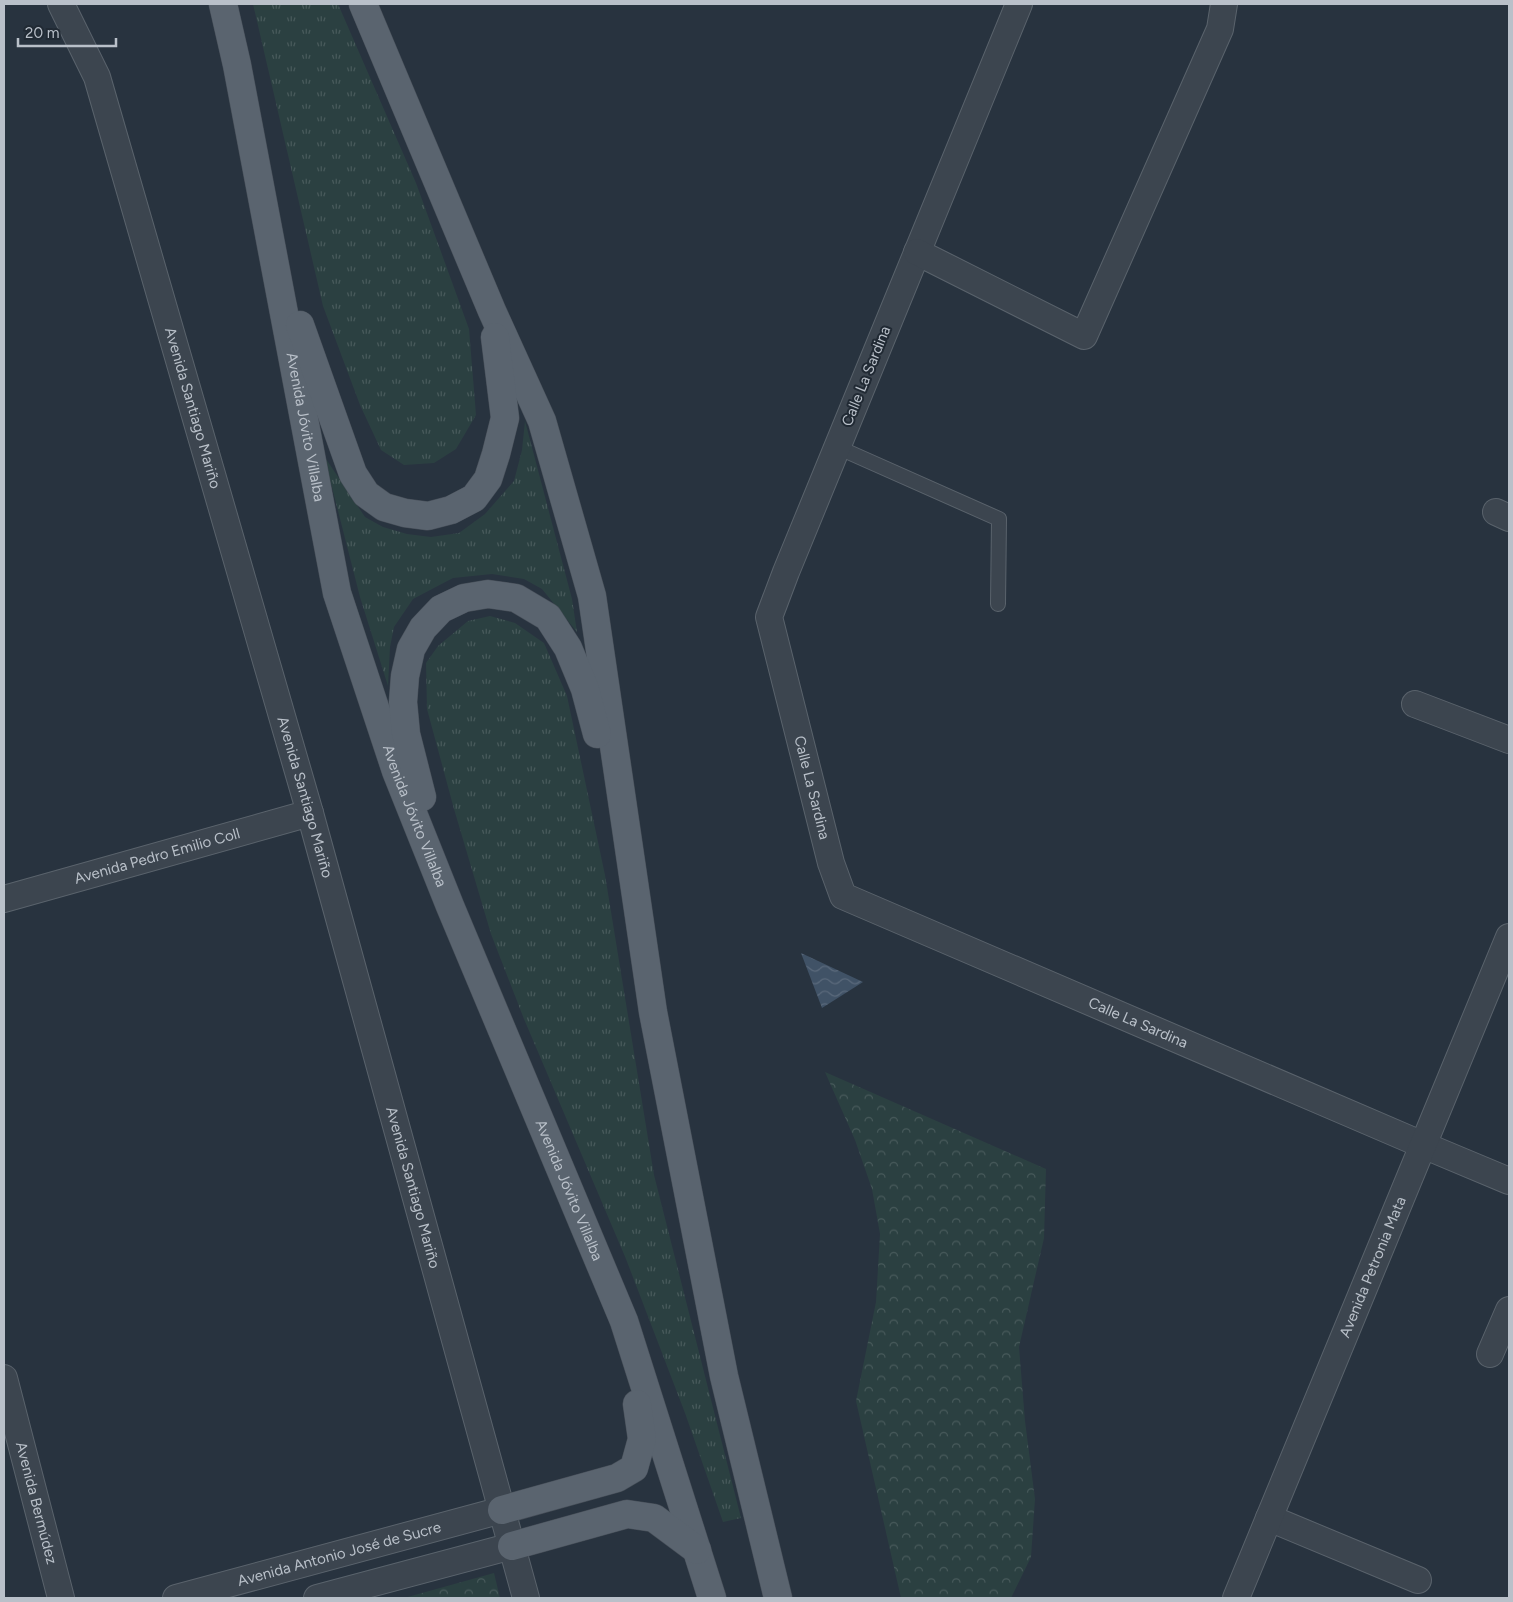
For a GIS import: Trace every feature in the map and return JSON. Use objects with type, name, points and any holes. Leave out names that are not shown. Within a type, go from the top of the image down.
[{"type":"main road","name":"Avenida Jóvito Villalba","points":[[223,4],[237,65],[337,593],[396,771],[450,906],[624,1321],[712,1598]]},
{"type":"main road","points":[[363,4],[492,311],[542,421],[592,596],[652,1012],[724,1376],[778,1598]]},
{"type":"main road","points":[[270,236],[353,474],[366,494],[384,507],[428,516],[451,510],[474,498],[488,479],[505,418],[492,311]]},
{"type":"main road","points":[[450,906],[406,734],[403,702],[410,649],[423,628],[441,609],[464,598],[488,594],[516,598],[548,617],[568,648],[585,689],[630,864]]},
{"type":"main road","points":[[502,1510],[617,1478],[634,1468],[642,1439],[624,1321]]},
{"type":"main road","points":[[512,1546],[627,1514],[654,1518],[697,1550]]},
{"type":"street","name":"Avenida Santiago Mariño","points":[[61,4],[98,77],[310,813],[526,1598]]},
{"type":"street","name":"Calle La Sardina","points":[[1019,4],[769,617],[831,863],[843,896],[1509,1181]]},
{"type":"street","points":[[917,252],[1084,336],[1220,29],[1224,4]]},
{"type":"street","points":[[1415,704],[1509,740]]},
{"type":"street","name":"Avenida Pedro Emilio Coll","points":[[4,900],[310,813]]},
{"type":"street","name":"Avenida Petronia Mata","points":[[1236,1598],[1509,937]]},
{"type":"street","points":[[1490,1354],[1509,1310]]},
{"type":"street","name":"Avenida Bermúdez","points":[[4,1378],[61,1598]]},
{"type":"street","name":"Avenida Antonio José de Sucre","points":[[176,1598],[502,1510]]},
{"type":"street","points":[[1269,1518],[1418,1580]]},
{"type":"street","points":[[317,1598],[512,1546]]},
{"type":"lane","points":[[837,447],[999,519],[998,604]]},
{"type":"green space","points":[[253,4],[338,4],[416,183],[469,329],[476,415],[456,449],[434,463],[404,465],[381,450],[360,405],[323,306]]},
{"type":"green space","points":[[525,421],[572,599],[577,632],[542,589],[524,579],[492,574],[453,578],[413,599],[394,627],[390,647],[388,686],[360,597],[324,456],[365,517],[383,527],[407,534],[431,537],[459,533],[485,514],[514,481],[522,450]]},
{"type":"green space","points":[[490,616],[515,623],[544,643],[567,696],[605,875],[654,1175],[741,1518],[723,1522],[685,1413],[626,1259],[524,1019],[491,934],[454,809],[427,709],[426,663],[438,646],[468,621]]},
{"type":"green space","points":[[825,1072],[1046,1169],[1044,1238],[1019,1347],[1025,1421],[1035,1499],[1031,1557],[1011,1598],[901,1598],[856,1401],[876,1302],[880,1234],[872,1189],[855,1140]]},
{"type":"green space","points":[[494,1573],[500,1598],[404,1598]]},
{"type":"water","points":[[801,953],[863,982],[822,1008]]}]
